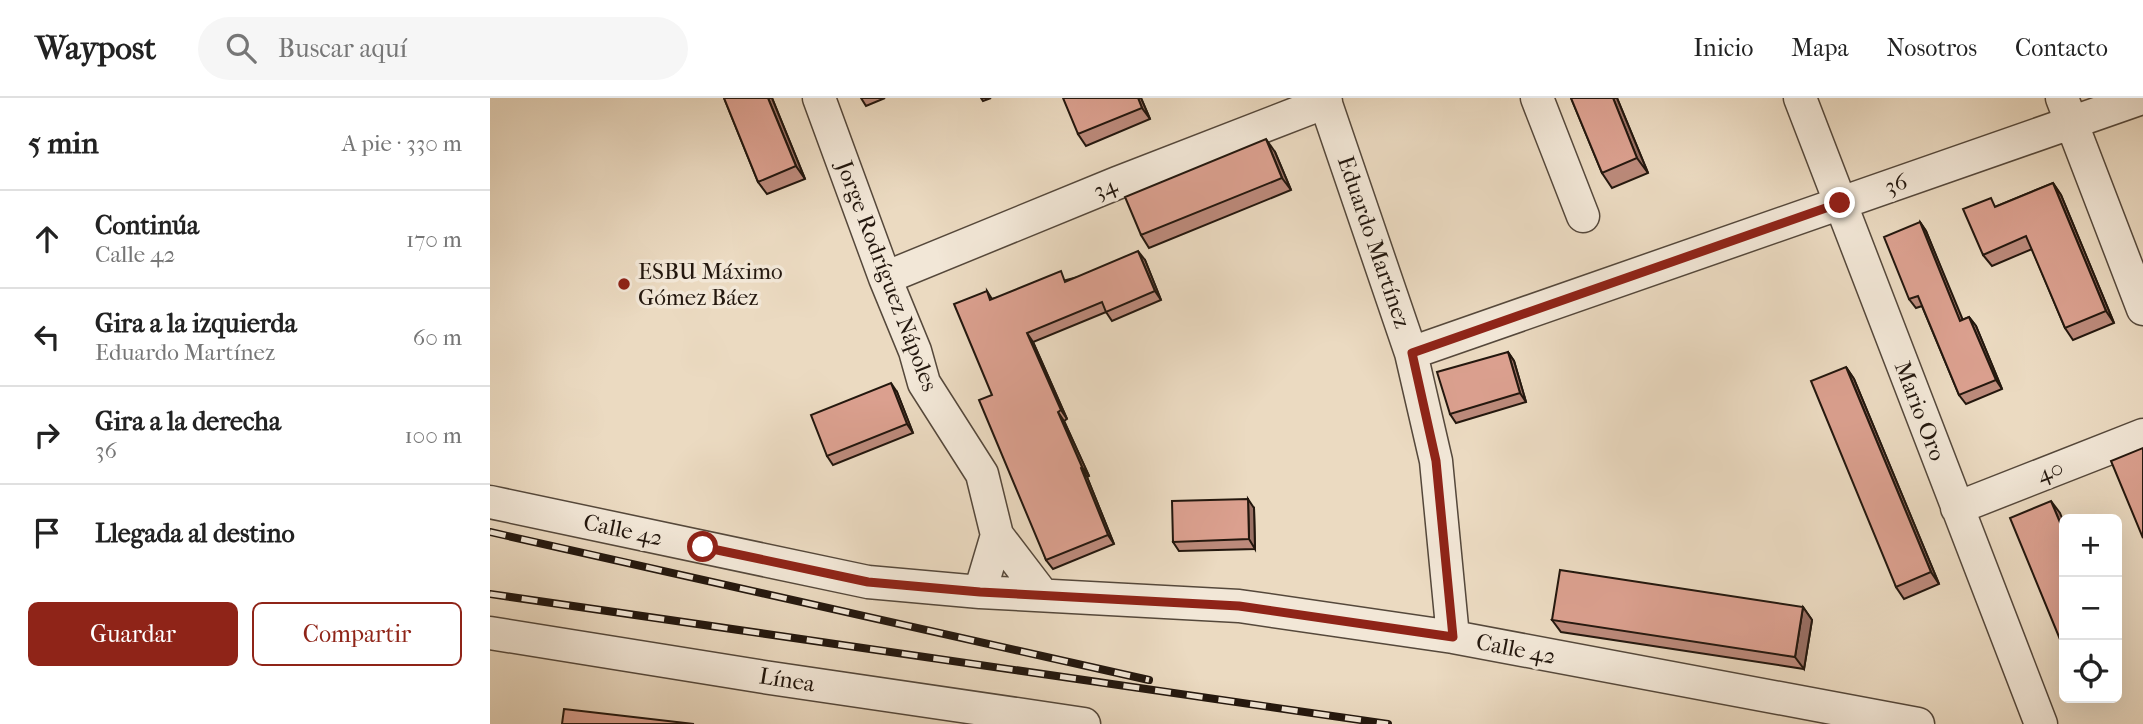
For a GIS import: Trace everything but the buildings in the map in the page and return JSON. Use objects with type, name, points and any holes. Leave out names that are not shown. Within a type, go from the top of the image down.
[{"type":"street","name":"Jorge Rodríguez Nápoles","points":[[819,98],[915,351],[924,383],[982,474],[997,535],[1042,594]]},
{"type":"street","points":[[1537,98],[1583,216]]},
{"type":"street","name":"Mario Oro","points":[[1800,98],[2040,724]]},
{"type":"street","name":"36","points":[[1412,353],[1840,203],[2067,110],[2142,98]]},
{"type":"street","name":"34","points":[[886,278],[1325,100]]},
{"type":"street","name":"Eduardo Martínez","points":[[1325,100],[1412,353],[1436,461],[1453,637]]},
{"type":"street","points":[[2067,110],[2143,309]]},
{"type":"street","name":"40","points":[[1957,508],[2143,435]]},
{"type":"street","name":"Calle 42","points":[[490,502],[868,582],[980,592],[1239,606],[1453,637],[1918,724]]},
{"type":"street","points":[[980,592],[997,535]]},
{"type":"street","name":"Línea","points":[[490,634],[1007,718],[1084,724]]},
{"type":"railway","points":[[490,532],[1149,680]]},
{"type":"railway","points":[[490,594],[1388,724]]},
{"type":"place","name":"ESBU Máximo Gómez Báez","points":[[624,284]]},
{"type":"route","points":[[703,547],[868,582],[980,592],[1239,606],[1453,637],[1436,461],[1412,353],[1840,203]]}]
